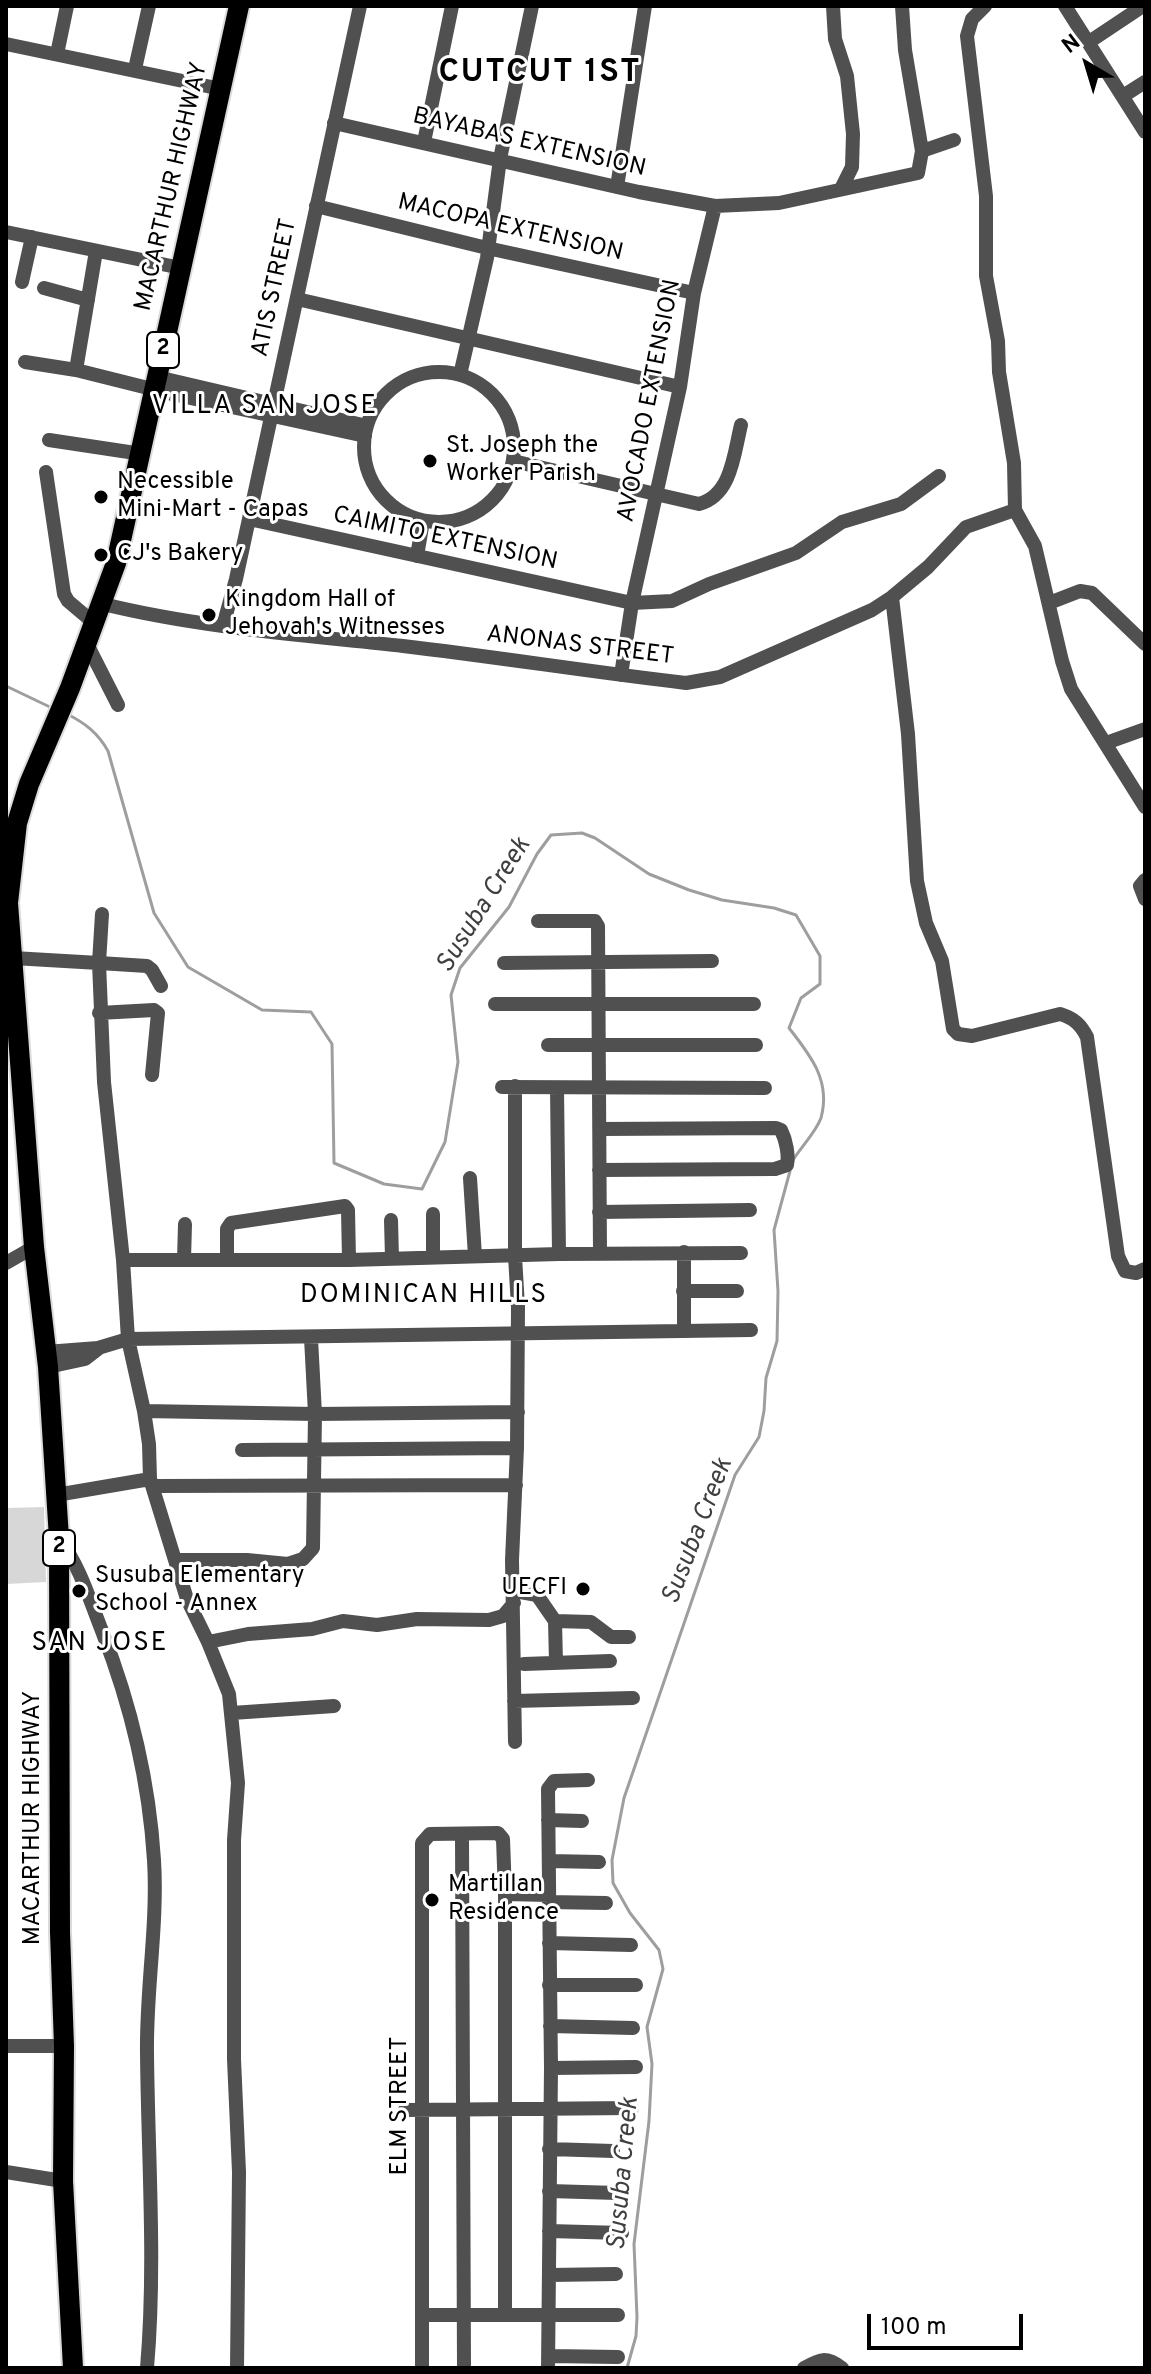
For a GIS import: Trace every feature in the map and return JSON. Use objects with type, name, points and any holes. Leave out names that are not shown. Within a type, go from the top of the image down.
[{"type":"highway","name":"MACARTHUR HIGHWAY","points":[[73,2368],[63,2181],[59,1538],[47,1359],[34,1247],[7,903],[11,828],[70,688],[116,563],[239,6]]},
{"type":"street","points":[[57,54],[67,6]]},
{"type":"street","points":[[135,69],[149,6]]},
{"type":"street","name":"ATIS STREET","points":[[223,626],[360,6]]},
{"type":"street","points":[[424,142],[452,6]]},
{"type":"street","points":[[456,374],[476,259],[487,248],[500,159],[532,6]]},
{"type":"street","points":[[617,187],[645,6]]},
{"type":"street","points":[[833,6],[835,39],[847,76],[852,112],[852,167],[859,185]]},
{"type":"street","points":[[902,6],[905,50],[922,151],[954,140]]},
{"type":"street","points":[[985,6],[972,19],[967,36],[986,196],[986,276],[1016,479],[1015,510],[1035,546],[1071,689],[1145,807]]},
{"type":"street","points":[[1065,6],[1145,132]]},
{"type":"street","points":[[1089,42],[1143,6]]},
{"type":"street","points":[[6,44],[221,89]]},
{"type":"street","points":[[1123,96],[1145,82]]},
{"type":"street","name":"BAYABAS EXTENSION","points":[[334,123],[715,206],[779,203],[918,173],[922,151]]},
{"type":"street","points":[[841,189],[852,167]]},
{"type":"street","name":"MACOPA EXTENSION","points":[[316,206],[487,248],[694,293]]},
{"type":"street","name":"AVOCADO EXTENSION","points":[[621,675],[632,603],[680,387],[694,293],[715,206]]},
{"type":"street","points":[[6,232],[181,268]]},
{"type":"street","points":[[22,282],[32,237]]},
{"type":"street","points":[[76,370],[96,251]]},
{"type":"street","points":[[44,288],[88,300]]},
{"type":"street","points":[[297,299],[680,387]]},
{"type":"street","points":[[25,362],[156,384],[366,431]]},
{"type":"street","points":[[428,373],[456,374],[480,384],[497,399],[508,418],[514,439],[513,461],[504,484],[489,502],[470,516],[447,522],[423,521],[401,512],[382,497],[370,477],[364,454],[366,431],[374,410],[388,392],[407,380],[428,373]]},
{"type":"street","points":[[513,461],[699,504],[716,495],[725,484],[741,425]]},
{"type":"street","points":[[49,440],[142,454]]},
{"type":"street","points":[[46,472],[64,594],[68,601],[98,614]]},
{"type":"street","name":"CAIMITO EXTENSION","points":[[249,519],[632,603],[672,601],[709,584],[796,553],[842,522],[901,504],[939,476]]},
{"type":"street","name":"ANONAS STREET","points":[[98,614],[143,614],[686,683],[720,677],[872,610],[928,567],[966,527],[1015,510]]},
{"type":"street","points":[[417,556],[423,521]]},
{"type":"street","points":[[1049,603],[1080,591],[1092,593],[1145,644]]},
{"type":"street","points":[[892,597],[903,683],[917,881],[926,923],[942,961],[953,1029],[958,1034],[972,1036],[1060,1014],[1071,1017],[1083,1030],[1087,1037],[1118,1256],[1122,1267],[1130,1273],[1145,1269]]},
{"type":"street","points":[[86,642],[118,705]]},
{"type":"street","points":[[1106,743],[1145,729]]},
{"type":"street","points":[[1145,880],[1140,886],[1145,899]]},
{"type":"street","points":[[102,914],[99,1013],[104,1082],[128,1339],[144,1411],[151,1482],[187,1599],[229,1694],[232,1713],[238,1783],[234,1840],[234,2059],[239,2172],[237,2368]]},
{"type":"street","points":[[538,921],[595,921],[598,926],[600,1253]]},
{"type":"street","points":[[13,958],[147,966],[161,986]]},
{"type":"street","points":[[504,963],[712,961]]},
{"type":"street","points":[[495,1004],[754,1004]]},
{"type":"street","points":[[99,1013],[154,1010],[158,1013],[152,1075]]},
{"type":"street","points":[[548,1045],[756,1045]]},
{"type":"street","points":[[515,1742],[512,1560],[518,1412],[508,1087],[765,1088]]},
{"type":"street","points":[[557,1088],[559,1254]]},
{"type":"street","points":[[599,1170],[775,1169],[787,1165],[788,1159],[784,1135],[776,1128],[600,1129]]},
{"type":"street","points":[[470,1178],[475,1256]]},
{"type":"street","points":[[227,1260],[227,1229],[231,1223],[345,1206],[348,1210],[349,1260]]},
{"type":"street","points":[[599,1212],[750,1210]]},
{"type":"street","points":[[433,1214],[433,1257]]},
{"type":"street","points":[[391,1220],[392,1258]]},
{"type":"street","points":[[184,1260],[185,1224]]},
{"type":"street","points":[[6,1263],[34,1247]]},
{"type":"street","points":[[684,1252],[684,1330]]},
{"type":"street","points":[[123,1260],[349,1260],[600,1253],[741,1253]]},
{"type":"street","points":[[683,1291],[737,1291]]},
{"type":"street","points":[[47,1359],[85,1359],[98,1348],[128,1339],[751,1330]]},
{"type":"street","points":[[175,1560],[247,1560],[288,1564],[303,1559],[314,1543],[315,1414],[311,1338]]},
{"type":"street","points":[[144,1411],[315,1414],[518,1412]]},
{"type":"street","points":[[242,1450],[517,1448]]},
{"type":"street","points":[[56,1495],[151,1482],[314,1487],[516,1485]]},
{"type":"street","points":[[59,1538],[81,1573],[123,1690],[138,1739],[151,1824],[154,1862],[147,2022],[150,2282],[147,2368]]},
{"type":"street","points":[[514,1597],[537,1595],[555,1621],[556,1663]]},
{"type":"street","points":[[208,1642],[248,1634],[312,1629],[343,1621],[377,1625],[417,1619],[489,1620],[503,1616],[514,1597]]},
{"type":"street","points":[[555,1621],[591,1622],[611,1637],[629,1637]]},
{"type":"street","points":[[524,1664],[610,1661]]},
{"type":"street","points":[[514,1701],[633,1698]]},
{"type":"street","points":[[232,1713],[334,1706]]},
{"type":"street","points":[[588,1780],[554,1781],[549,1784],[551,2068],[548,2362],[618,2357]]},
{"type":"street","points":[[548,1820],[582,1821]]},
{"type":"street","name":"ELM STREET","points":[[422,2368],[422,1843],[430,1834],[462,1834]]},
{"type":"street","points":[[464,2368],[462,1834],[501,1835],[505,1894],[505,2315]]},
{"type":"street","points":[[549,1861],[599,1862]]},
{"type":"street","points":[[505,1894],[606,1903]]},
{"type":"street","points":[[549,1943],[631,1945]]},
{"type":"street","points":[[549,1985],[636,1985]]},
{"type":"street","points":[[550,2026],[633,2028]]},
{"type":"street","points":[[6,2046],[64,2046]]},
{"type":"street","points":[[551,2068],[636,2067]]},
{"type":"street","points":[[405,2110],[632,2108]]},
{"type":"street","points":[[549,2149],[613,2151]]},
{"type":"street","points":[[6,2172],[63,2181]]},
{"type":"street","points":[[549,2191],[617,2193]]},
{"type":"street","points":[[549,2231],[622,2233]]},
{"type":"street","points":[[550,2275],[616,2274]]},
{"type":"street","points":[[423,2315],[618,2315]]},
{"type":"street","points":[[804,2368],[823,2358],[842,2368]]},
{"type":"shaded area","points":[[44,1507],[46,1582],[6,1584],[6,1508]]},
{"type":"waterway","name":"Susuba Creek","points":[[6,686],[52,708]]},
{"type":"waterway","name":"Susuba Creek","points":[[67,714],[90,729],[108,751],[154,913],[188,967],[262,1010],[311,1012],[332,1044],[334,1163],[384,1184],[422,1189],[445,1142],[458,1062],[451,995],[460,968],[509,907],[537,854],[551,835],[582,833],[595,838],[649,874],[689,890],[796,915],[820,956],[820,984],[801,998],[789,1028],[817,1070],[823,1105],[819,1123],[793,1160]]},
{"type":"waterway","name":"Susuba Creek","points":[[627,2368],[636,2336],[634,2244],[649,2121],[652,2064],[647,2027],[663,1969],[659,1950],[630,1913],[613,1883],[612,1860],[624,1798],[735,1475],[759,1437],[766,1378],[777,1341],[774,1230],[790,1171]]},
{"type":"place","name":"St. Joseph the Worker Parish","points":[[430,461]]},
{"type":"place","name":"Necessible Mini-Mart - Capas","points":[[101,497]]},
{"type":"place","name":"CJ's Bakery","points":[[101,555]]},
{"type":"place","name":"Kingdom Hall of Jehovah's Witnesses","points":[[209,615]]},
{"type":"place","name":"UECFI","points":[[583,1589]]},
{"type":"place","name":"Susuba Elementary School - Annex","points":[[79,1591]]},
{"type":"place","name":"Martillan Residence","points":[[432,1900]]},
{"type":"district","name":"CUTCUT 1ST","points":[[540,75]]},
{"type":"district","name":"VILLA SAN JOSE","points":[[265,408]]},
{"type":"district","name":"DOMINICAN HILLS","points":[[424,1297]]},
{"type":"district","name":"SAN JOSE","points":[[100,1645]]}]
